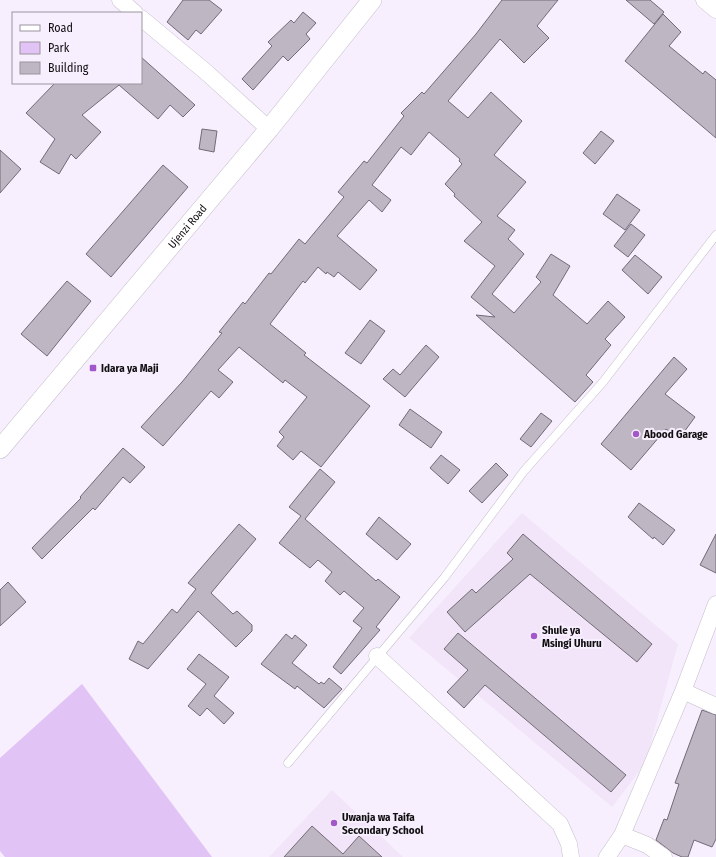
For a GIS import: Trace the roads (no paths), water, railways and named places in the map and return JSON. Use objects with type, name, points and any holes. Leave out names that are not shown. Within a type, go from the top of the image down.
[{"type":"street","points":[[120,0],[134,12]]},
{"type":"street","name":"Ujenzi Road","points":[[0,449],[269,129],[372,0]]},
{"type":"street","points":[[704,0],[716,10]]},
{"type":"street","points":[[142,19],[206,72],[269,129]]},
{"type":"street","points":[[607,857],[622,835],[683,691],[716,604]]},
{"type":"street","points":[[377,656],[560,824],[569,844],[572,857]]},
{"type":"street","points":[[683,691],[716,706]]},
{"type":"street","points":[[622,835],[647,844],[664,857]]},
{"type":"lane","points":[[288,763],[444,578],[524,471],[602,382],[716,235]]},
{"type":"place","name":"Idara ya Maji","points":[[93,368]]},
{"type":"place","name":"Abood Garage","points":[[636,434]]},
{"type":"place","name":"Shule ya Msingi Uhuru","points":[[534,636]]},
{"type":"place","name":"Uwanja wa Taifa Secondary School","points":[[334,823]]}]
